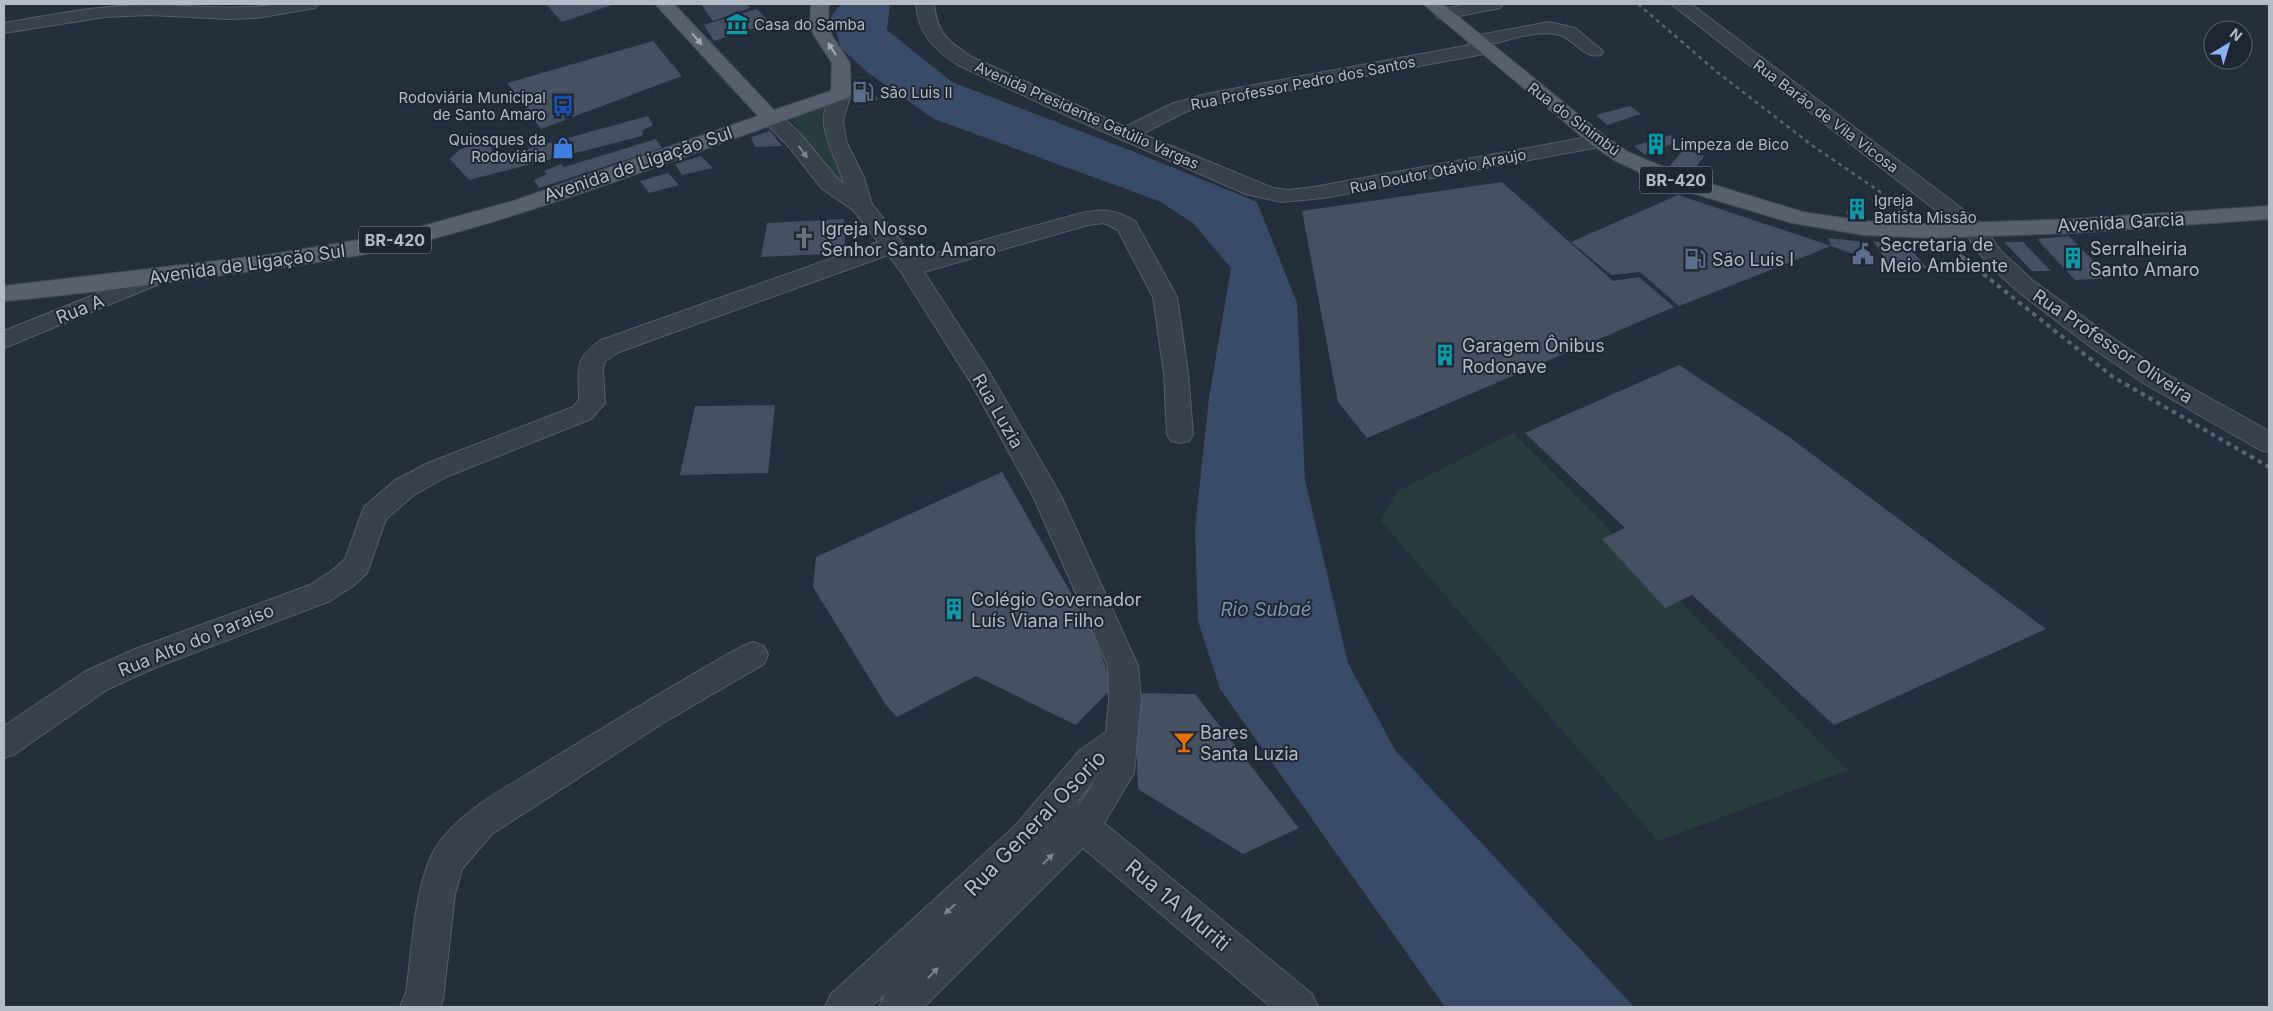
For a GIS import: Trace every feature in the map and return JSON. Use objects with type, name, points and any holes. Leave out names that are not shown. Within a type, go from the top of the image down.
[{"type":"main road","points":[[664,4],[770,117]]},
{"type":"main road","points":[[820,4],[819,23],[822,34],[841,63],[840,94]]},
{"type":"main road","name":"Rua do Sinimbú","points":[[1438,9],[1599,141],[1621,156],[1677,181],[1800,218],[1863,228],[1896,230],[1973,228]]},
{"type":"main road","name":"BR-420","points":[[770,117],[840,94]]},
{"type":"main road","name":"Avenida de Ligação Sul","points":[[4,294],[156,277],[340,251],[412,237],[567,191],[770,117]]},
{"type":"main road","name":"Avenida Garcia","points":[[1973,228],[2074,226],[2269,213]]},
{"type":"street","name":"Avenida Presidente Getúlio Vargas","points":[[925,4],[926,18],[936,38],[950,50],[972,63],[1065,108],[1254,189],[1276,196]]},
{"type":"street","points":[[1438,9],[1494,4]]},
{"type":"street","name":"Rua Barão de Vila Vicosa","points":[[1680,4],[1973,228]]},
{"type":"street","points":[[4,28],[105,12],[149,10],[230,14],[257,13],[302,5]]},
{"type":"street","name":"Rua Professor Pedro dos Santos","points":[[1126,134],[1178,108],[1206,100],[1480,45],[1549,27],[1569,32],[1594,51]]},
{"type":"street","name":"Rua Luzia","points":[[840,94],[833,120],[836,141],[853,178],[862,205]]},
{"type":"street","name":"Rua Luzia","points":[[770,117],[796,143],[830,184],[862,205],[910,268],[982,381],[1047,496],[1123,666],[1125,699],[1120,740]]},
{"type":"street","name":"Rua Doutor Otávio Araújo","points":[[1276,196],[1299,196],[1324,192],[1599,141]]},
{"type":"street","points":[[910,268],[1086,219],[1104,216],[1116,219],[1127,226],[1135,238],[1165,297],[1176,373],[1180,434]]},
{"type":"street","name":"Rua Professor Oliveira","points":[[1973,228],[1993,256],[2024,286],[2154,378],[2269,444]]},
{"type":"street","name":"Rua Alto do Paraíso","points":[[4,744],[97,680],[146,658],[320,593],[343,578],[357,565],[374,514],[404,488],[437,470],[544,429],[582,412],[592,403],[591,369],[594,357],[610,346],[893,245]]},
{"type":"street","name":"Rua A","points":[[4,340],[156,277]]},
{"type":"street","points":[[418,1007],[424,1000],[438,894],[448,860],[480,823],[652,713],[753,655]]},
{"type":"street","name":"Rua General Osorio","points":[[860,1002],[1027,837],[1091,760],[1120,740]]},
{"type":"street","name":"Rua General Osorio","points":[[898,1007],[1082,825],[1101,802],[1118,773],[1120,740]]},
{"type":"street","name":"Rua 1A Muriti","points":[[1055,804],[1299,1007]]},
{"type":"green space","points":[[824,105],[824,135],[849,177],[854,190],[839,188],[790,118]]},
{"type":"green space","points":[[1513,433],[1848,770],[1658,841],[1381,521],[1396,492]]},
{"type":"water","name":"Rio Subaé","points":[[841,4],[890,4],[887,30],[952,82],[1137,153],[1257,202],[1297,303],[1305,480],[1348,663],[1395,750],[1634,1007],[1445,1007],[1220,689],[1198,621],[1195,529],[1209,398],[1231,268],[1193,223],[1159,201],[934,119],[867,72],[841,48],[831,16]]},
{"type":"building","points":[[546,4],[615,4],[562,22]]},
{"type":"building","points":[[701,4],[747,4],[750,8],[713,21]]},
{"type":"building","name":"Casa do Samba","points":[[757,9],[770,23],[714,41],[704,25]]},
{"type":"building","name":"Rodoviária Municipal de Santo Amaro","points":[[653,41],[682,76],[541,129],[507,83]]},
{"type":"building","name":"São Luis II","points":[[867,80],[878,100],[855,104],[850,84]]},
{"type":"building","points":[[1630,106],[1641,114],[1607,125],[1596,115]]},
{"type":"building","name":"Quiosques da Rodoviária","points":[[648,116],[653,125],[643,130],[642,136],[469,180],[450,159],[460,149],[480,145],[491,147],[494,158]]},
{"type":"building","points":[[770,131],[782,146],[755,147],[751,137]]},
{"type":"building","name":"Limpeza de Bico","points":[[1671,135],[1677,142],[1645,155],[1634,146]]},
{"type":"building","points":[[656,139],[662,148],[539,188],[534,180],[547,174],[544,171],[561,164],[564,167]]},
{"type":"building","points":[[1684,149],[1704,156],[1688,178],[1668,168]]},
{"type":"building","points":[[701,156],[713,168],[682,175],[675,164]]},
{"type":"building","points":[[668,173],[679,185],[649,193],[640,181]]},
{"type":"building","name":"Garagem Ônibus Rodonave","points":[[1502,182],[1613,281],[1639,277],[1674,307],[1367,438],[1338,402],[1302,211]]},
{"type":"building","name":"São Luis I","points":[[1678,195],[1831,246],[1679,306],[1640,272],[1611,275],[1571,242]]},
{"type":"building","name":"Igreja Batista Missão","points":[[1852,199],[1867,204],[1861,219],[1846,214]]},
{"type":"building","name":"Igreja Nosso Senhor Santo Amaro","points":[[844,219],[845,253],[761,257],[767,223]]},
{"type":"building","name":"Serralheiria Santo Amaro","points":[[2069,236],[2110,278],[2075,280],[2037,239]]},
{"type":"building","name":"Secretaria de Meio Ambiente","points":[[1828,238],[1864,242],[1877,263],[1831,246]]},
{"type":"building","points":[[1873,241],[1909,247],[1927,268],[1891,267]]},
{"type":"building","points":[[2004,242],[2023,242],[2051,271],[2032,271]]},
{"type":"building","points":[[1679,365],[1789,437],[2046,629],[1834,725],[1692,595],[1665,608],[1602,539],[1625,528],[1525,433]]},
{"type":"building","points":[[775,405],[768,473],[680,475],[695,406]]},
{"type":"building","name":"Colégio Governador Luís Viana Filho","points":[[1002,472],[1093,632],[1113,687],[1076,725],[976,676],[897,717],[886,705],[813,587],[816,557]]},
{"type":"building","name":"Bares Santa Luzia","points":[[1135,693],[1195,694],[1299,828],[1243,854],[1138,789]]},
{"type":"railway","points":[[1638,4],[1717,72],[1813,146],[1879,191],[1964,258]]},
{"type":"railway","points":[[1962,257],[2113,377],[2269,467]]},
{"type":"place","name":"Casa do Samba","points":[[737,24]]},
{"type":"place","name":"São Luis II","points":[[863,92]]},
{"type":"place","name":"Rodoviária Municipal de Santo Amaro","points":[[563,106]]},
{"type":"place","name":"Limpeza de Bico","points":[[1656,144]]},
{"type":"place","name":"Quiosques da Rodoviária","points":[[563,148]]},
{"type":"place","name":"Igreja Batista Missão","points":[[1857,209]]},
{"type":"place","name":"Igreja Nosso Senhor Santo Amaro","points":[[804,238]]},
{"type":"place","name":"Secretaria de Meio Ambiente","points":[[1863,254]]},
{"type":"place","name":"Serralheiria Santo Amaro","points":[[2073,258]]},
{"type":"place","name":"São Luis I","points":[[1695,259]]},
{"type":"place","name":"Garagem Ônibus Rodonave","points":[[1445,355]]},
{"type":"place","name":"Colégio Governador Luís Viana Filho","points":[[954,609]]},
{"type":"place","name":"Bares Santa Luzia","points":[[1184,742]]}]
